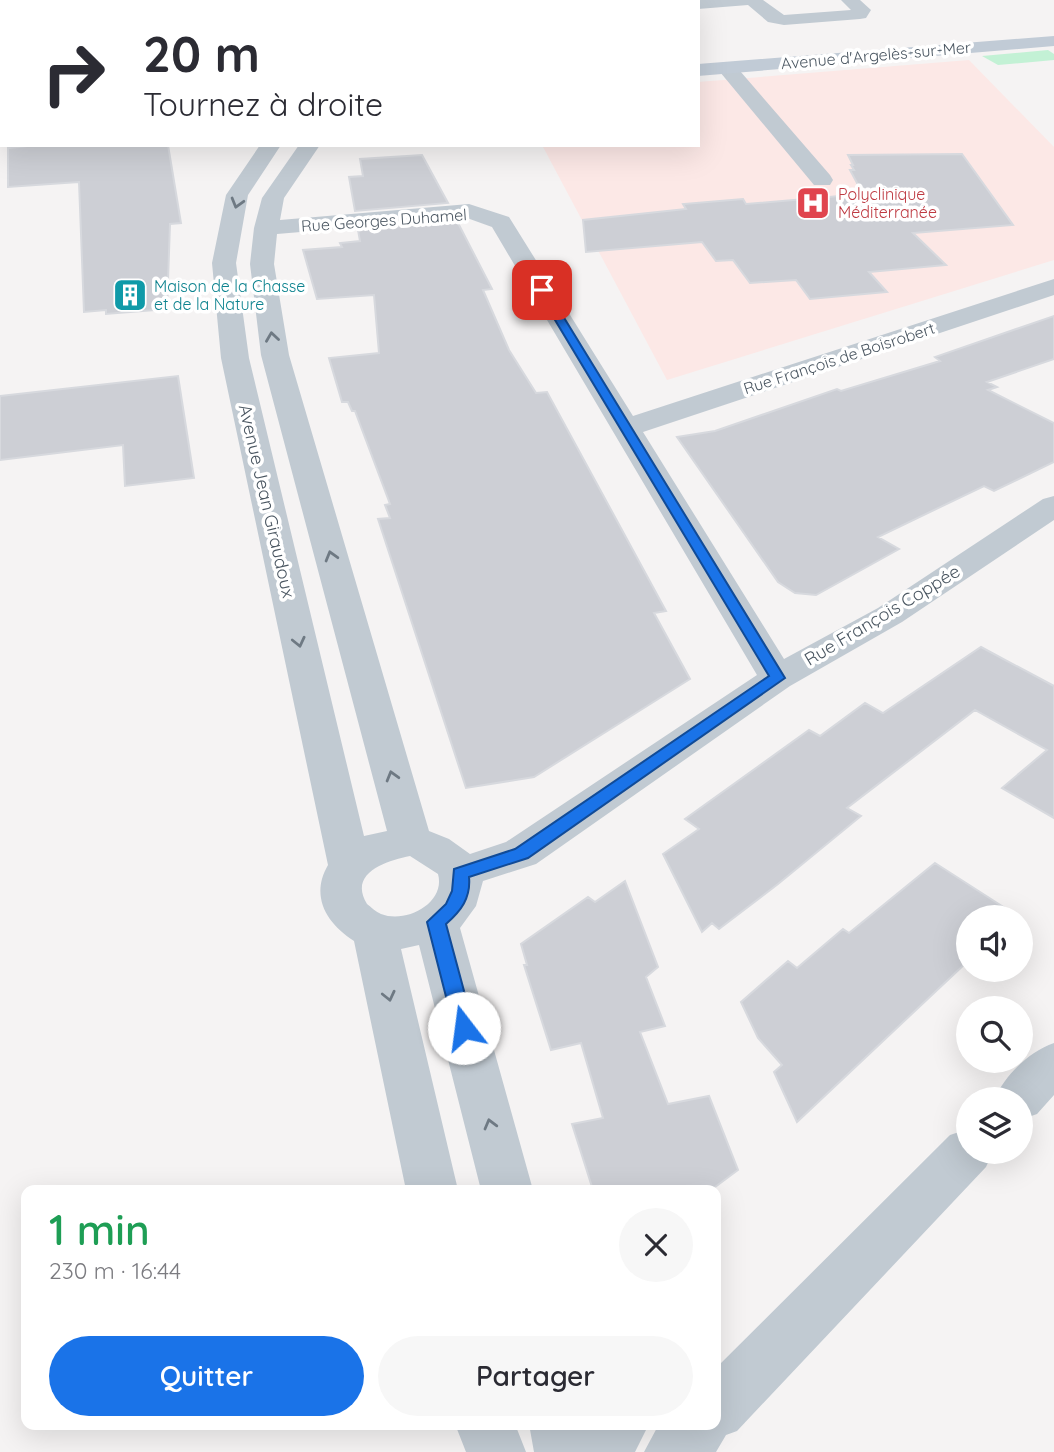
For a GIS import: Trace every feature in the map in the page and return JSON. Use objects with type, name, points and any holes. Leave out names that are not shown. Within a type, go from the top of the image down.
[{"type":"main road","name":"Avenue d'Argelès-sur-Mer","points":[[700,59],[1054,30]]},
{"type":"main road","name":"Avenue d'Argelès-sur-Mer","points":[[700,70],[1054,41]]},
{"type":"street","points":[[700,4],[753,0],[774,18],[784,20],[860,14],[863,10],[849,0]]},
{"type":"street","points":[[727,68],[822,180]]},
{"type":"street","name":"Avenue Jean Giraudoux","points":[[270,147],[237,195],[224,263],[235,358],[349,864]]},
{"type":"street","points":[[309,147],[273,198],[266,228],[262,264],[275,355],[411,841]]},
{"type":"street","name":"Rue Georges Duhamel","points":[[266,228],[469,211],[501,222],[625,428]]},
{"type":"street","name":"Rue François de Boisrobert","points":[[625,428],[1054,287]]},
{"type":"street","points":[[625,428],[777,678]]},
{"type":"street","name":"Rue François Coppée","points":[[460,873],[521,853],[777,678],[890,615],[1054,506]]},
{"type":"street","points":[[411,841],[433,847],[450,858],[460,873],[461,891],[453,908],[436,922],[413,931],[374,930],[348,914],[339,898],[340,880],[349,864],[366,850],[388,843],[411,841]]},
{"type":"street","points":[[436,922],[506,1185]]},
{"type":"street","points":[[374,930],[431,1185]]},
{"type":"street","points":[[1031,1087],[1054,1063]]},
{"type":"street","points":[[725,1391],[956,1164]]},
{"type":"street","points":[[487,1430],[496,1452]]},
{"type":"street","points":[[560,1430],[564,1452]]},
{"type":"street","points":[[598,1452],[614,1430]]},
{"type":"street","points":[[674,1452],[695,1430]]},
{"type":"shaded area","name":"Polyclinique Méditerranée","points":[[969,60],[1054,147],[1054,260],[667,380],[543,147],[700,147],[700,82]]},
{"type":"green space","points":[[1048,50],[1054,54],[1054,60],[998,65],[982,56]]},
{"type":"building","points":[[168,147],[181,223],[170,224],[167,309],[106,314],[106,310],[84,312],[79,182],[8,187],[8,148]]},
{"type":"building","points":[[962,154],[1013,225],[913,233],[946,265],[869,272],[887,292],[810,299],[796,280],[750,283],[733,260],[716,261],[702,242],[586,252],[583,220],[686,209],[683,204],[743,199],[746,204],[863,194],[850,170],[854,170],[848,155]]},
{"type":"building","points":[[422,155],[448,203],[355,211],[349,177],[363,176],[360,159]]},
{"type":"building","points":[[457,221],[492,289],[483,290],[509,350],[536,393],[547,392],[666,611],[654,613],[690,679],[534,777],[466,788],[378,519],[390,518],[385,505],[390,504],[355,411],[352,411],[348,402],[342,402],[329,358],[379,353],[374,295],[317,299],[303,250],[342,247],[340,243],[360,241],[358,230]]},
{"type":"building","points":[[1054,316],[1054,359],[987,382],[997,387],[988,390],[1054,423],[1054,462],[994,491],[984,486],[878,537],[899,549],[816,595],[795,593],[778,582],[677,437],[715,431],[837,389],[841,391],[940,361],[935,357]]},
{"type":"building","points":[[178,376],[194,478],[125,486],[123,445],[0,460],[0,396]]},
{"type":"building","points":[[981,647],[1054,686],[1054,818],[1002,788],[1047,750],[975,710],[847,808],[861,816],[778,884],[719,929],[712,923],[702,932],[663,854],[699,829],[685,819],[809,730],[820,736],[865,703],[883,713]]},
{"type":"building","points":[[935,863],[1000,905],[956,905],[956,972],[797,1122],[774,1072],[782,1065],[758,1038],[741,1002],[788,961],[797,968],[843,929],[849,933]]},
{"type":"building","points":[[625,881],[658,967],[646,977],[665,1026],[640,1032],[668,1104],[709,1096],[738,1170],[718,1185],[591,1185],[572,1124],[603,1118],[581,1043],[551,1050],[524,965],[527,965],[521,944],[588,897],[595,902]]},
{"type":"place","name":"Polyclinique Méditerranée","points":[[813,203]]},
{"type":"place","name":"Maison de la Chasse et de la Nature","points":[[130,295]]},
{"type":"route","points":[[464,1028],[436,922],[453,908],[461,891],[460,873],[521,853],[777,678],[542,290]]}]
